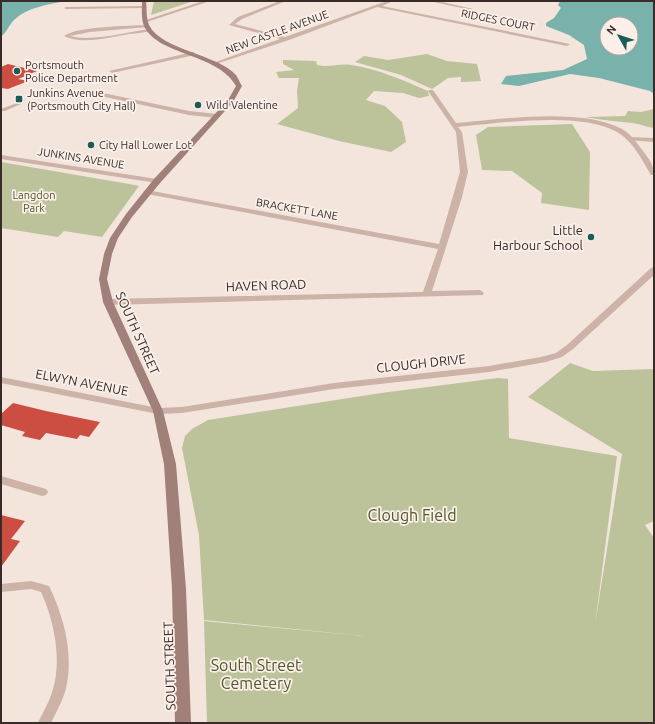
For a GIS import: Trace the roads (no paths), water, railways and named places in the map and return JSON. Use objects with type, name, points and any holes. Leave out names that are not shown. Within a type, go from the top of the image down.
[{"type":"street","points":[[66,8],[144,4],[147,26],[208,1]]},
{"type":"street","points":[[284,1],[240,18],[231,25],[287,39]]},
{"type":"street","name":"NEW CASTLE AVENUE","points":[[215,64],[391,1]]},
{"type":"street","points":[[431,1],[471,9]]},
{"type":"street","name":"RIDGES COURT","points":[[377,6],[567,44]]},
{"type":"street","name":"SOUTH STREET","points":[[147,26],[166,42],[215,64],[232,75],[239,86],[235,95],[217,116],[147,192],[114,238],[108,254],[103,279],[108,302],[158,411],[170,464],[179,589],[183,723]]},
{"type":"street","points":[[112,71],[193,54]]},
{"type":"street","points":[[84,91],[189,113],[217,116]]},
{"type":"street","points":[[426,294],[442,248],[464,172],[459,132],[431,91]]},
{"type":"street","points":[[455,125],[544,120],[582,120],[613,127],[630,140],[654,173]]},
{"type":"street","name":"JUNKINS AVENUE","points":[[1,157],[157,181]]},
{"type":"street","name":"BRACKETT LANE","points":[[147,192],[442,248]]},
{"type":"street","name":"CLOUGH DRIVE","points":[[158,411],[182,410],[334,386],[489,369],[542,360],[559,355],[570,347],[654,270]]},
{"type":"street","name":"HAVEN ROAD","points":[[108,302],[480,293]]},
{"type":"street","name":"ELWYN AVENUE","points":[[3,383],[158,411]]},
{"type":"street","points":[[1,480],[42,492]]},
{"type":"lane","points":[[147,26],[88,38],[71,38],[66,36],[68,34],[80,32],[147,26]]},
{"type":"lane","points":[[3,110],[19,104]]},
{"type":"lane","points":[[630,140],[654,140]]},
{"type":"lane","points":[[1,588],[36,586],[45,589],[49,596],[59,636],[63,667],[57,696],[44,723]]},
{"type":"water","points":[[1,1],[65,1],[38,7],[25,12],[14,20],[1,37]]},
{"type":"water","points":[[560,1],[654,1],[654,94],[650,91],[599,78],[570,74],[519,86],[501,84],[506,76],[563,70],[587,59],[584,45],[569,35],[546,26],[546,23],[554,18],[561,8],[558,5]]},
{"type":"place","name":"Portsmouth Police Department","points":[[17,71]]},
{"type":"place","name":"Junkins Avenue (Portsmouth City Hall)","points":[[19,99]]},
{"type":"place","name":"Wild Valentine","points":[[198,105]]},
{"type":"place","name":"City Hall Lower Lot","points":[[91,145]]},
{"type":"place","name":"Little Harbour School","points":[[591,237]]},
{"type":"park label","name":"Langdon Park","points":[[34,201]]},
{"type":"park label","name":"Clough Field","points":[[412,515]]},
{"type":"park label","name":"South Street Cemetery","points":[[256,674]]}]
